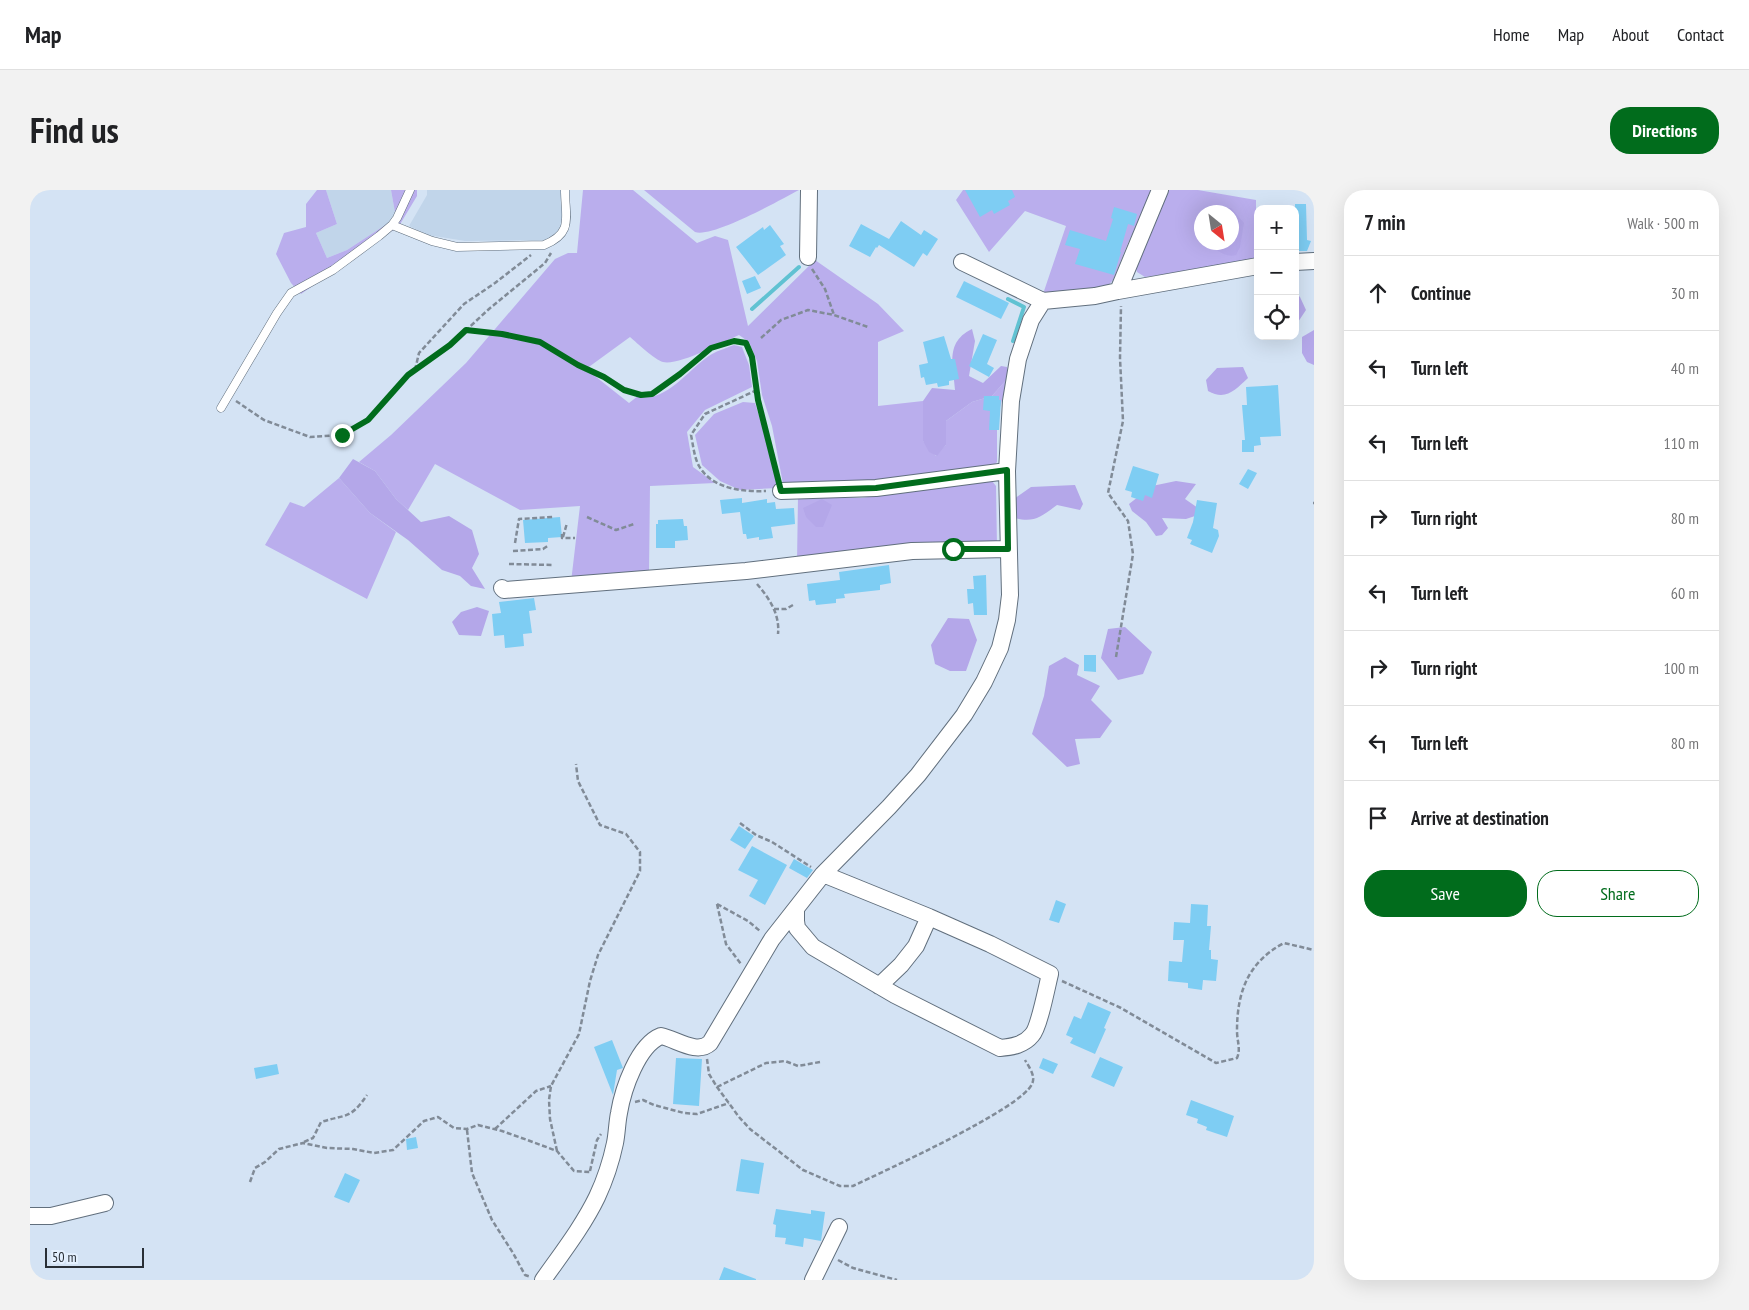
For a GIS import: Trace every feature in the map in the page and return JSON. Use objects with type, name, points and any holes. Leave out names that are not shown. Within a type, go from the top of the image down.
[{"type":"street","points":[[808,257],[809,190]]},
{"type":"street","points":[[1118,291],[1160,190]]},
{"type":"street","points":[[1299,262],[1314,260]]},
{"type":"street","points":[[962,262],[1043,301],[1095,296],[1254,267]]},
{"type":"street","points":[[543,1280],[583,1222],[596,1199],[615,1143],[619,1111],[626,1085],[644,1050],[653,1039],[661,1036],[698,1048],[705,1048],[710,1043],[772,939],[822,874],[918,775],[964,715],[984,682],[1000,648],[1007,620],[1010,595],[1007,470],[1011,402],[1018,358],[1031,320],[1043,301]]},
{"type":"street","points":[[781,491],[876,488],[1007,470]]},
{"type":"street","points":[[502,588],[504,590],[543,588],[746,571],[912,551],[1008,549]]},
{"type":"street","points":[[796,909],[797,928],[813,947],[879,986],[1000,1048],[1017,1045],[1034,1034],[1050,974],[990,944],[929,917],[822,874]]},
{"type":"street","points":[[879,986],[901,965],[916,946],[929,917]]},
{"type":"street","points":[[30,1216],[50,1216],[106,1203]]},
{"type":"street","points":[[813,1280],[840,1227]]},
{"type":"lane","points":[[221,408],[284,301],[292,293],[333,270],[362,250],[392,225],[410,190]]},
{"type":"lane","points":[[392,225],[432,241],[457,247],[544,245],[561,236],[566,224],[565,190]]},
{"type":"path","points":[[228,396],[264,420],[310,437],[342,435],[368,420],[408,375],[450,345],[545,263],[561,236]]},
{"type":"path","points":[[414,371],[419,353],[464,304],[544,245]]},
{"type":"path","points":[[808,257],[812,271],[825,289],[834,315]]},
{"type":"path","points":[[1116,657],[1133,554],[1128,521],[1108,493],[1123,421],[1120,358],[1122,296],[1118,291]]},
{"type":"path","points":[[761,338],[781,320],[808,310],[834,315],[868,327]]},
{"type":"path","points":[[466,330],[502,334],[540,342],[624,390],[641,395],[652,394],[711,348],[734,341],[746,343],[752,357],[756,390],[781,491],[748,492],[715,483],[699,466],[691,435],[705,414],[756,390]]},
{"type":"path","points":[[515,543],[519,519],[553,517]]},
{"type":"path","points":[[587,518],[616,530],[634,524]]},
{"type":"path","points":[[562,538],[567,523]]},
{"type":"path","points":[[562,538],[575,538]]},
{"type":"path","points":[[513,551],[543,550],[549,545]]},
{"type":"path","points":[[509,564],[554,565]]},
{"type":"path","points":[[746,571],[763,591],[774,609],[779,623],[778,634]]},
{"type":"path","points":[[774,609],[793,605]]},
{"type":"path","points":[[576,764],[578,781],[600,825],[626,834],[640,852],[640,871],[598,955],[578,1034],[552,1086],[549,1100],[550,1119],[557,1151],[574,1172],[590,1172]]},
{"type":"path","points":[[740,823],[756,835],[772,842],[822,874]]},
{"type":"path","points":[[749,975],[726,944],[717,904],[748,921],[772,939]]},
{"type":"path","points":[[1050,974],[1065,983],[1121,1008],[1216,1063],[1237,1058],[1240,1053],[1237,1033],[1240,999],[1251,971],[1269,951],[1284,943],[1314,950]]},
{"type":"path","points":[[705,1048],[709,1074],[739,1117],[750,1129],[803,1170],[840,1186],[853,1186],[974,1126],[1018,1100],[1032,1084],[1033,1074],[1025,1060]]},
{"type":"path","points":[[717,1087],[766,1063],[785,1061],[798,1066],[820,1062]]},
{"type":"path","points":[[495,1129],[536,1090],[552,1086]]},
{"type":"path","points":[[250,1182],[255,1168],[265,1162],[279,1149],[313,1138],[321,1122],[346,1117],[360,1105],[367,1095]]},
{"type":"path","points":[[619,1111],[630,1103],[643,1100],[684,1113],[696,1114],[729,1103]]},
{"type":"path","points":[[302,1143],[327,1148],[353,1149],[374,1153],[393,1150],[424,1121],[438,1117],[454,1128],[467,1129],[478,1125],[495,1129],[557,1151]]},
{"type":"path","points":[[467,1129],[472,1173],[492,1220],[525,1275],[537,1280]]},
{"type":"path","points":[[826,1253],[853,1268],[897,1280]]},
{"type":"shaded area","points":[[317,190],[326,190],[337,224],[316,233],[327,258],[347,250],[396,218],[391,190],[417,190],[417,196],[399,226],[301,294],[291,283],[276,254],[284,233],[306,227],[306,204]]},
{"type":"shaded area","points":[[326,190],[391,190],[396,218],[347,250],[327,258],[316,233],[337,224]]},
{"type":"shaded area","points":[[427,190],[569,190],[566,223],[561,232],[546,240],[465,241],[428,235],[409,226],[427,195]]},
{"type":"shaded area","points":[[583,190],[633,190],[697,243],[715,236],[728,240],[748,326],[815,260],[878,304],[904,331],[878,342],[878,406],[923,401],[923,441],[936,456],[946,445],[946,421],[972,402],[992,396],[1008,378],[997,418],[997,462],[992,467],[938,477],[784,489],[772,426],[762,395],[757,361],[749,342],[739,335],[690,357],[663,362],[651,355],[630,337],[586,369],[629,403],[638,396],[658,395],[668,390],[712,354],[734,345],[742,347],[749,365],[752,387],[705,410],[687,432],[693,467],[715,483],[650,486],[649,574],[571,582],[580,506],[520,510],[435,464],[408,510],[396,499],[375,471],[359,462],[391,435],[466,363],[555,259],[568,253],[577,253]]},
{"type":"shaded area","points":[[644,190],[799,190],[731,224],[704,232],[695,232]]},
{"type":"shaded area","points":[[963,190],[1154,190],[1128,243],[1113,280],[1105,289],[1042,297],[1066,226],[1025,211],[989,252],[956,200]]},
{"type":"shaded area","points":[[1166,190],[1198,190],[1256,200],[1256,205],[1254,205],[1254,261],[1145,277],[1137,272],[1134,260]]},
{"type":"shaded area","points":[[1239,217],[1244,223],[1239,249]]},
{"type":"shaded area","points":[[1217,250],[1238,250],[1236,255],[1232,256]]},
{"type":"shaded area","points":[[1299,296],[1300,297],[1306,310],[1299,320]]},
{"type":"shaded area","points":[[972,329],[975,341],[969,376],[983,383],[1001,366],[1007,367],[1008,378],[992,396],[972,402],[946,421],[946,445],[937,456],[929,452],[923,441],[923,401],[932,388],[955,390],[952,363],[954,347],[963,334]]},
{"type":"shaded area","points":[[1314,330],[1314,365],[1307,362],[1302,353],[1302,337]]},
{"type":"shaded area","points":[[1243,367],[1248,378],[1230,393],[1220,395],[1208,391],[1206,380],[1217,368]]},
{"type":"shaded area","points":[[743,402],[755,403],[773,461],[777,488],[740,490],[720,481],[702,465],[695,435],[714,414]]},
{"type":"shaded area","points":[[353,459],[375,471],[396,499],[421,522],[449,516],[472,530],[479,554],[472,568],[485,589],[471,586],[460,576],[442,570],[408,540],[370,513],[339,478]]},
{"type":"shaded area","points":[[339,478],[370,513],[396,532],[367,599],[265,545],[290,502],[304,507]]},
{"type":"shaded area","points":[[992,481],[996,486],[997,546],[797,563],[798,497],[862,498],[924,488]]},
{"type":"shaded area","points":[[1176,481],[1196,484],[1185,499],[1198,508],[1198,515],[1186,519],[1162,518],[1168,528],[1162,535],[1156,536],[1146,522],[1132,511],[1129,504],[1152,486]]},
{"type":"shaded area","points":[[1075,485],[1083,504],[1080,510],[1057,505],[1036,518],[1026,520],[1012,517],[1014,499],[1031,487]]},
{"type":"shaded area","points":[[822,499],[832,505],[823,527],[816,527],[806,517],[803,508]]},
{"type":"shaded area","points":[[477,607],[489,611],[481,636],[459,635],[452,622],[461,612]]},
{"type":"shaded area","points":[[948,618],[969,619],[977,640],[966,671],[950,671],[935,664],[931,645]]},
{"type":"shaded area","points":[[1125,627],[1152,652],[1143,674],[1118,680],[1101,658],[1108,629]]},
{"type":"shaded area","points":[[1065,657],[1079,665],[1077,675],[1100,686],[1091,700],[1112,721],[1100,738],[1075,739],[1080,764],[1067,767],[1032,734],[1044,696],[1049,666]]},
{"type":"building","points":[[965,190],[1012,190],[1015,197],[1008,201],[1010,205],[994,214],[992,210],[980,217]]},
{"type":"building","points":[[1306,204],[1307,240],[1311,241],[1307,251],[1299,251],[1299,205],[1295,205]]},
{"type":"building","points":[[1114,207],[1137,214],[1134,226],[1128,224],[1114,275],[1075,264],[1080,249],[1065,245],[1070,230],[1106,241],[1113,219],[1111,218]]},
{"type":"building","points":[[901,221],[921,235],[924,230],[938,239],[927,256],[923,253],[914,267],[879,245],[870,257],[849,246],[861,224],[889,239]]},
{"type":"building","points":[[770,225],[784,244],[780,246],[786,255],[758,275],[736,247],[763,227],[764,230]]},
{"type":"building","points":[[755,276],[761,288],[747,294],[742,281]]},
{"type":"building","points":[[964,281],[1009,303],[1001,319],[956,297]]},
{"type":"building","points":[[983,334],[997,340],[987,364],[994,368],[989,377],[969,366]]},
{"type":"building","points":[[944,336],[951,359],[955,359],[959,379],[949,381],[949,385],[938,387],[937,383],[926,385],[924,377],[921,378],[919,365],[928,363],[923,342]]},
{"type":"building","points":[[1278,385],[1281,436],[1260,437],[1261,445],[1254,446],[1254,452],[1242,452],[1242,440],[1245,440],[1242,405],[1247,405],[1246,387]]},
{"type":"building","points":[[984,396],[999,396],[999,400],[1001,400],[999,430],[989,430],[990,411],[983,410]]},
{"type":"building","points":[[1133,466],[1159,474],[1152,498],[1145,495],[1143,501],[1131,497],[1132,492],[1125,490]]},
{"type":"building","points":[[1248,469],[1257,473],[1248,489],[1239,484]]},
{"type":"building","points":[[742,498],[742,503],[767,499],[767,503],[775,502],[776,509],[794,508],[795,524],[771,527],[773,538],[759,540],[759,537],[747,539],[746,534],[743,534],[740,512],[722,514],[720,500]]},
{"type":"building","points":[[1197,500],[1217,503],[1213,528],[1218,530],[1219,536],[1212,553],[1190,544],[1192,540],[1187,538],[1193,522]]},
{"type":"building","points":[[560,517],[562,537],[548,538],[548,542],[525,543],[523,520]]},
{"type":"building","points":[[683,519],[684,526],[687,526],[688,540],[675,541],[675,548],[656,548],[656,524],[658,524],[658,520]]},
{"type":"building","points":[[889,565],[891,583],[880,585],[880,590],[844,594],[845,598],[836,599],[836,603],[816,605],[815,600],[809,601],[807,584],[840,580],[839,572]]},
{"type":"building","points":[[986,575],[987,615],[974,615],[973,603],[968,604],[967,589],[974,589],[973,576]]},
{"type":"building","points":[[534,598],[536,610],[529,611],[532,633],[523,634],[524,646],[505,648],[504,635],[494,636],[492,614],[501,613],[499,602]]},
{"type":"building","points":[[1084,655],[1096,655],[1096,672],[1084,671]]},
{"type":"building","points":[[739,826],[754,836],[745,849],[730,840]]},
{"type":"building","points":[[752,846],[787,865],[765,905],[749,896],[758,880],[738,870]]},
{"type":"building","points":[[794,859],[813,870],[807,878],[789,868]]},
{"type":"building","points":[[1056,900],[1066,904],[1059,923],[1049,920]]},
{"type":"building","points":[[1191,904],[1208,905],[1207,926],[1211,926],[1209,950],[1211,950],[1211,959],[1218,960],[1216,981],[1203,980],[1202,990],[1188,988],[1188,983],[1168,981],[1169,961],[1182,962],[1184,940],[1173,940],[1174,922],[1190,923]]},
{"type":"building","points":[[1088,1002],[1111,1012],[1095,1054],[1070,1043],[1073,1038],[1066,1035],[1074,1016],[1081,1019]]},
{"type":"building","points":[[612,1040],[623,1068],[617,1070],[613,1095],[594,1047]]},
{"type":"building","points":[[1100,1057],[1123,1067],[1114,1087],[1091,1077]]},
{"type":"building","points":[[676,1058],[702,1059],[699,1106],[673,1104]]},
{"type":"building","points":[[1043,1058],[1058,1064],[1053,1074],[1039,1068]]},
{"type":"building","points":[[277,1064],[279,1074],[256,1079],[254,1068]]},
{"type":"building","points":[[1191,1100],[1234,1116],[1227,1137],[1206,1130],[1207,1127],[1197,1123],[1198,1119],[1186,1115]]},
{"type":"building","points":[[416,1137],[418,1148],[407,1150],[406,1139]]},
{"type":"building","points":[[741,1159],[764,1163],[759,1194],[736,1191]]},
{"type":"building","points":[[345,1173],[360,1180],[349,1203],[334,1197]]},
{"type":"building","points":[[776,1209],[811,1214],[811,1210],[825,1212],[821,1241],[804,1238],[803,1247],[785,1244],[786,1238],[775,1237],[776,1225],[773,1224]]},
{"type":"building","points":[[724,1267],[756,1279],[756,1280],[719,1280]]},
{"type":"waterway","points":[[752,309],[799,267]]},
{"type":"waterway","points":[[1008,299],[1024,307],[1013,341]]},
{"type":"route","points":[[342,435],[368,420],[408,375],[450,345],[466,330],[502,334],[540,342],[624,390],[641,395],[652,394],[711,348],[734,341],[746,343],[752,357],[758,400],[781,491],[876,488],[1007,470],[1008,549],[953,549]]}]
